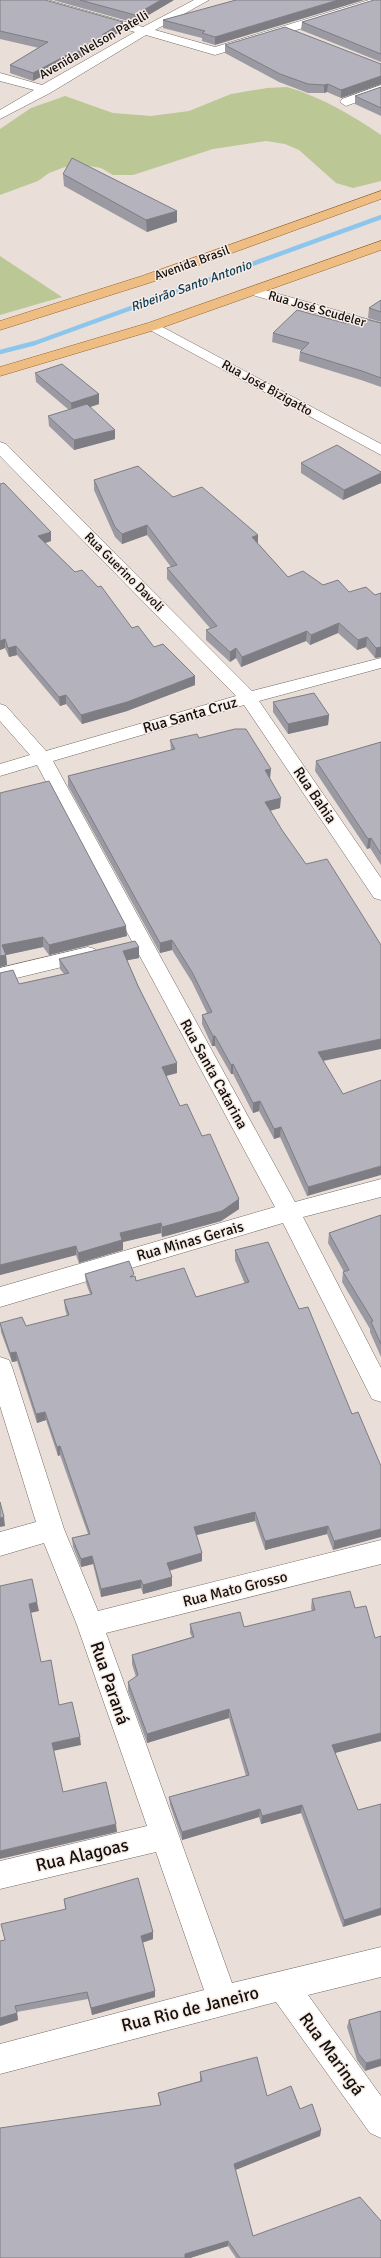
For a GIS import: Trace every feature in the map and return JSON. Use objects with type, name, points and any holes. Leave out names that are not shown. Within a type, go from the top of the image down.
[{"type":"main road","name":"Avenida Brasil","points":[[0,326],[147,279],[381,194]]},
{"type":"main road","points":[[0,372],[153,326],[381,245]]},
{"type":"street","points":[[36,0],[146,30],[215,51],[381,0]]},
{"type":"street","name":"Avenida Nelson Patelli","points":[[0,116],[146,30],[204,0]]},
{"type":"street","points":[[346,0],[359,6]]},
{"type":"street","points":[[285,29],[300,35]]},
{"type":"street","points":[[0,78],[46,90]]},
{"type":"street","points":[[346,102],[381,89]]},
{"type":"street","name":"Rua José Scudeler","points":[[254,291],[381,328]]},
{"type":"street","name":"Rua José Bizigatto","points":[[153,326],[381,450]]},
{"type":"street","name":"Rua Guerino Davoli","points":[[0,447],[248,698]]},
{"type":"street","name":"Rua Santa Cruz","points":[[0,770],[248,698],[381,663]]},
{"type":"street","name":"Rua Bahia","points":[[248,698],[375,873],[381,893]]},
{"type":"street","name":"Rua Santa Catarina","points":[[0,710],[42,758],[133,943],[289,1212],[381,1392]]},
{"type":"street","points":[[0,975],[104,950]]},
{"type":"street","name":"Rua Minas Gerais","points":[[0,1297],[289,1212],[381,1188]]},
{"type":"street","name":"Rua Paraná","points":[[0,1367],[51,1529],[90,1625],[223,2000]]},
{"type":"street","points":[[0,1544],[51,1529]]},
{"type":"street","name":"Rua Mato Grosso","points":[[90,1625],[381,1552]]},
{"type":"street","name":"Rua Alagoas","points":[[0,1875],[164,1836]]},
{"type":"street","name":"Rua Rio de Janeiro","points":[[0,2059],[223,2000],[381,1962]]},
{"type":"street","name":"Rua Maringá","points":[[283,1986],[381,2122]]},
{"type":"green space","points":[[287,87],[300,91],[336,107],[381,135],[381,181],[353,188],[336,183],[299,150],[285,144],[266,141],[213,149],[133,175],[113,175],[101,168],[83,165],[65,167],[49,173],[38,181],[0,195],[0,129],[31,108],[65,96],[113,113],[151,116],[189,111],[231,94],[267,88]]},
{"type":"green space","points":[[0,256],[62,297],[0,315]]},
{"type":"building","points":[[0,0],[45,0],[123,22],[71,56],[67,55],[33,73],[10,65],[48,42],[0,31]]},
{"type":"building","points":[[80,0],[161,0],[135,15]]},
{"type":"building","points":[[236,0],[338,0],[215,37],[202,33],[205,31],[163,20]]},
{"type":"building","points":[[374,0],[381,0],[381,54],[302,22]]},
{"type":"building","points":[[285,27],[381,64],[381,76],[341,90],[328,84],[308,84],[280,74],[225,45]]},
{"type":"building","points":[[381,87],[381,108],[355,96]]},
{"type":"building","points":[[72,158],[177,211],[146,220],[63,174]]},
{"type":"building","points":[[381,300],[381,312],[369,308]]},
{"type":"building","points":[[297,310],[348,324],[357,317],[381,323],[381,378],[300,352],[309,343],[273,333]]},
{"type":"building","points":[[62,364],[99,394],[71,403],[35,373]]},
{"type":"building","points":[[87,404],[115,430],[74,440],[48,416]]},
{"type":"building","points":[[337,445],[381,473],[344,490],[301,463]]},
{"type":"building","points":[[138,466],[173,497],[202,487],[258,535],[252,537],[288,577],[303,571],[323,585],[338,580],[349,592],[366,587],[375,595],[381,593],[381,647],[376,648],[367,637],[358,640],[339,623],[311,635],[307,631],[242,657],[236,648],[230,652],[206,630],[217,626],[167,568],[177,565],[147,525],[122,534],[115,527],[94,480]]},
{"type":"building","points":[[4,483],[51,532],[38,536],[75,572],[82,570],[98,587],[101,586],[132,628],[138,626],[154,647],[163,644],[195,676],[127,702],[81,715],[66,695],[59,697],[16,646],[8,648],[5,639],[0,641],[0,484]]},
{"type":"building","points":[[314,693],[329,715],[288,724],[273,702]]},
{"type":"building","points":[[235,729],[246,729],[271,769],[265,770],[281,798],[265,802],[282,830],[306,864],[327,859],[381,945],[381,1039],[318,1052],[343,1094],[381,1080],[381,1166],[308,1187],[281,1127],[274,1129],[260,1101],[253,1103],[233,1064],[231,1065],[215,1036],[213,1036],[202,1015],[212,1012],[192,972],[172,940],[160,943],[68,776],[175,749],[170,740],[197,734],[199,738]]},
{"type":"building","points":[[381,742],[381,854],[371,838],[368,839],[316,761]]},
{"type":"building","points":[[49,781],[126,926],[49,945],[43,937],[2,945],[6,955],[0,956],[0,793]]},
{"type":"building","points":[[135,941],[139,947],[123,951],[138,986],[177,1063],[162,1067],[180,1106],[187,1104],[202,1136],[210,1134],[239,1199],[222,1211],[162,1227],[161,1223],[120,1233],[122,1240],[78,1253],[76,1246],[0,1265],[0,973],[13,970],[19,984],[69,973],[59,959]]},
{"type":"building","points":[[381,1215],[381,1344],[371,1322],[373,1321],[343,1272],[349,1270],[329,1233]]},
{"type":"building","points":[[268,1242],[299,1309],[308,1307],[352,1414],[358,1412],[381,1466],[381,1529],[334,1541],[328,1526],[265,1541],[255,1512],[194,1527],[202,1553],[167,1563],[172,1577],[143,1585],[141,1580],[101,1589],[92,1556],[81,1559],[72,1538],[90,1534],[60,1446],[57,1447],[45,1412],[36,1414],[16,1352],[10,1353],[0,1323],[22,1317],[26,1326],[69,1315],[64,1300],[92,1294],[85,1274],[129,1261],[134,1274],[130,1277],[135,1276],[136,1281],[184,1268],[196,1297],[249,1282],[235,1250]]},
{"type":"building","points":[[0,1502],[4,1517],[0,1518]]},
{"type":"building","points":[[32,1579],[37,1602],[29,1604],[41,1662],[51,1660],[59,1705],[72,1702],[80,1737],[52,1743],[63,1792],[106,1782],[116,1824],[0,1851],[0,1586]]},
{"type":"building","points":[[350,1591],[355,1608],[366,1606],[375,1638],[381,1636],[381,1733],[332,1745],[358,1810],[381,1804],[381,1908],[344,1920],[302,1805],[262,1816],[260,1809],[182,1832],[169,1797],[249,1775],[229,1709],[147,1734],[128,1682],[138,1675],[132,1655],[194,1637],[190,1624],[240,1612],[244,1627],[315,1610],[312,1599]]},
{"type":"building","points":[[138,1878],[153,1932],[141,1936],[155,1991],[91,2008],[87,1992],[15,2006],[17,2013],[0,2018],[0,1941],[5,1940],[1,1924],[66,1909],[64,1899]]},
{"type":"building","points":[[381,2011],[381,2059],[366,2063],[358,2053],[349,2020]]},
{"type":"building","points":[[257,2057],[267,2096],[291,2086],[300,2109],[312,2104],[321,2130],[234,2164],[253,2236],[360,2197],[381,2221],[381,2258],[240,2258],[228,2241],[185,2254],[185,2258],[0,2258],[0,2128],[161,2105],[158,2093],[202,2081],[200,2072]]},
{"type":"waterway","name":"Ribeirão Santo Antonio","points":[[0,352],[35,343],[381,217]]}]
